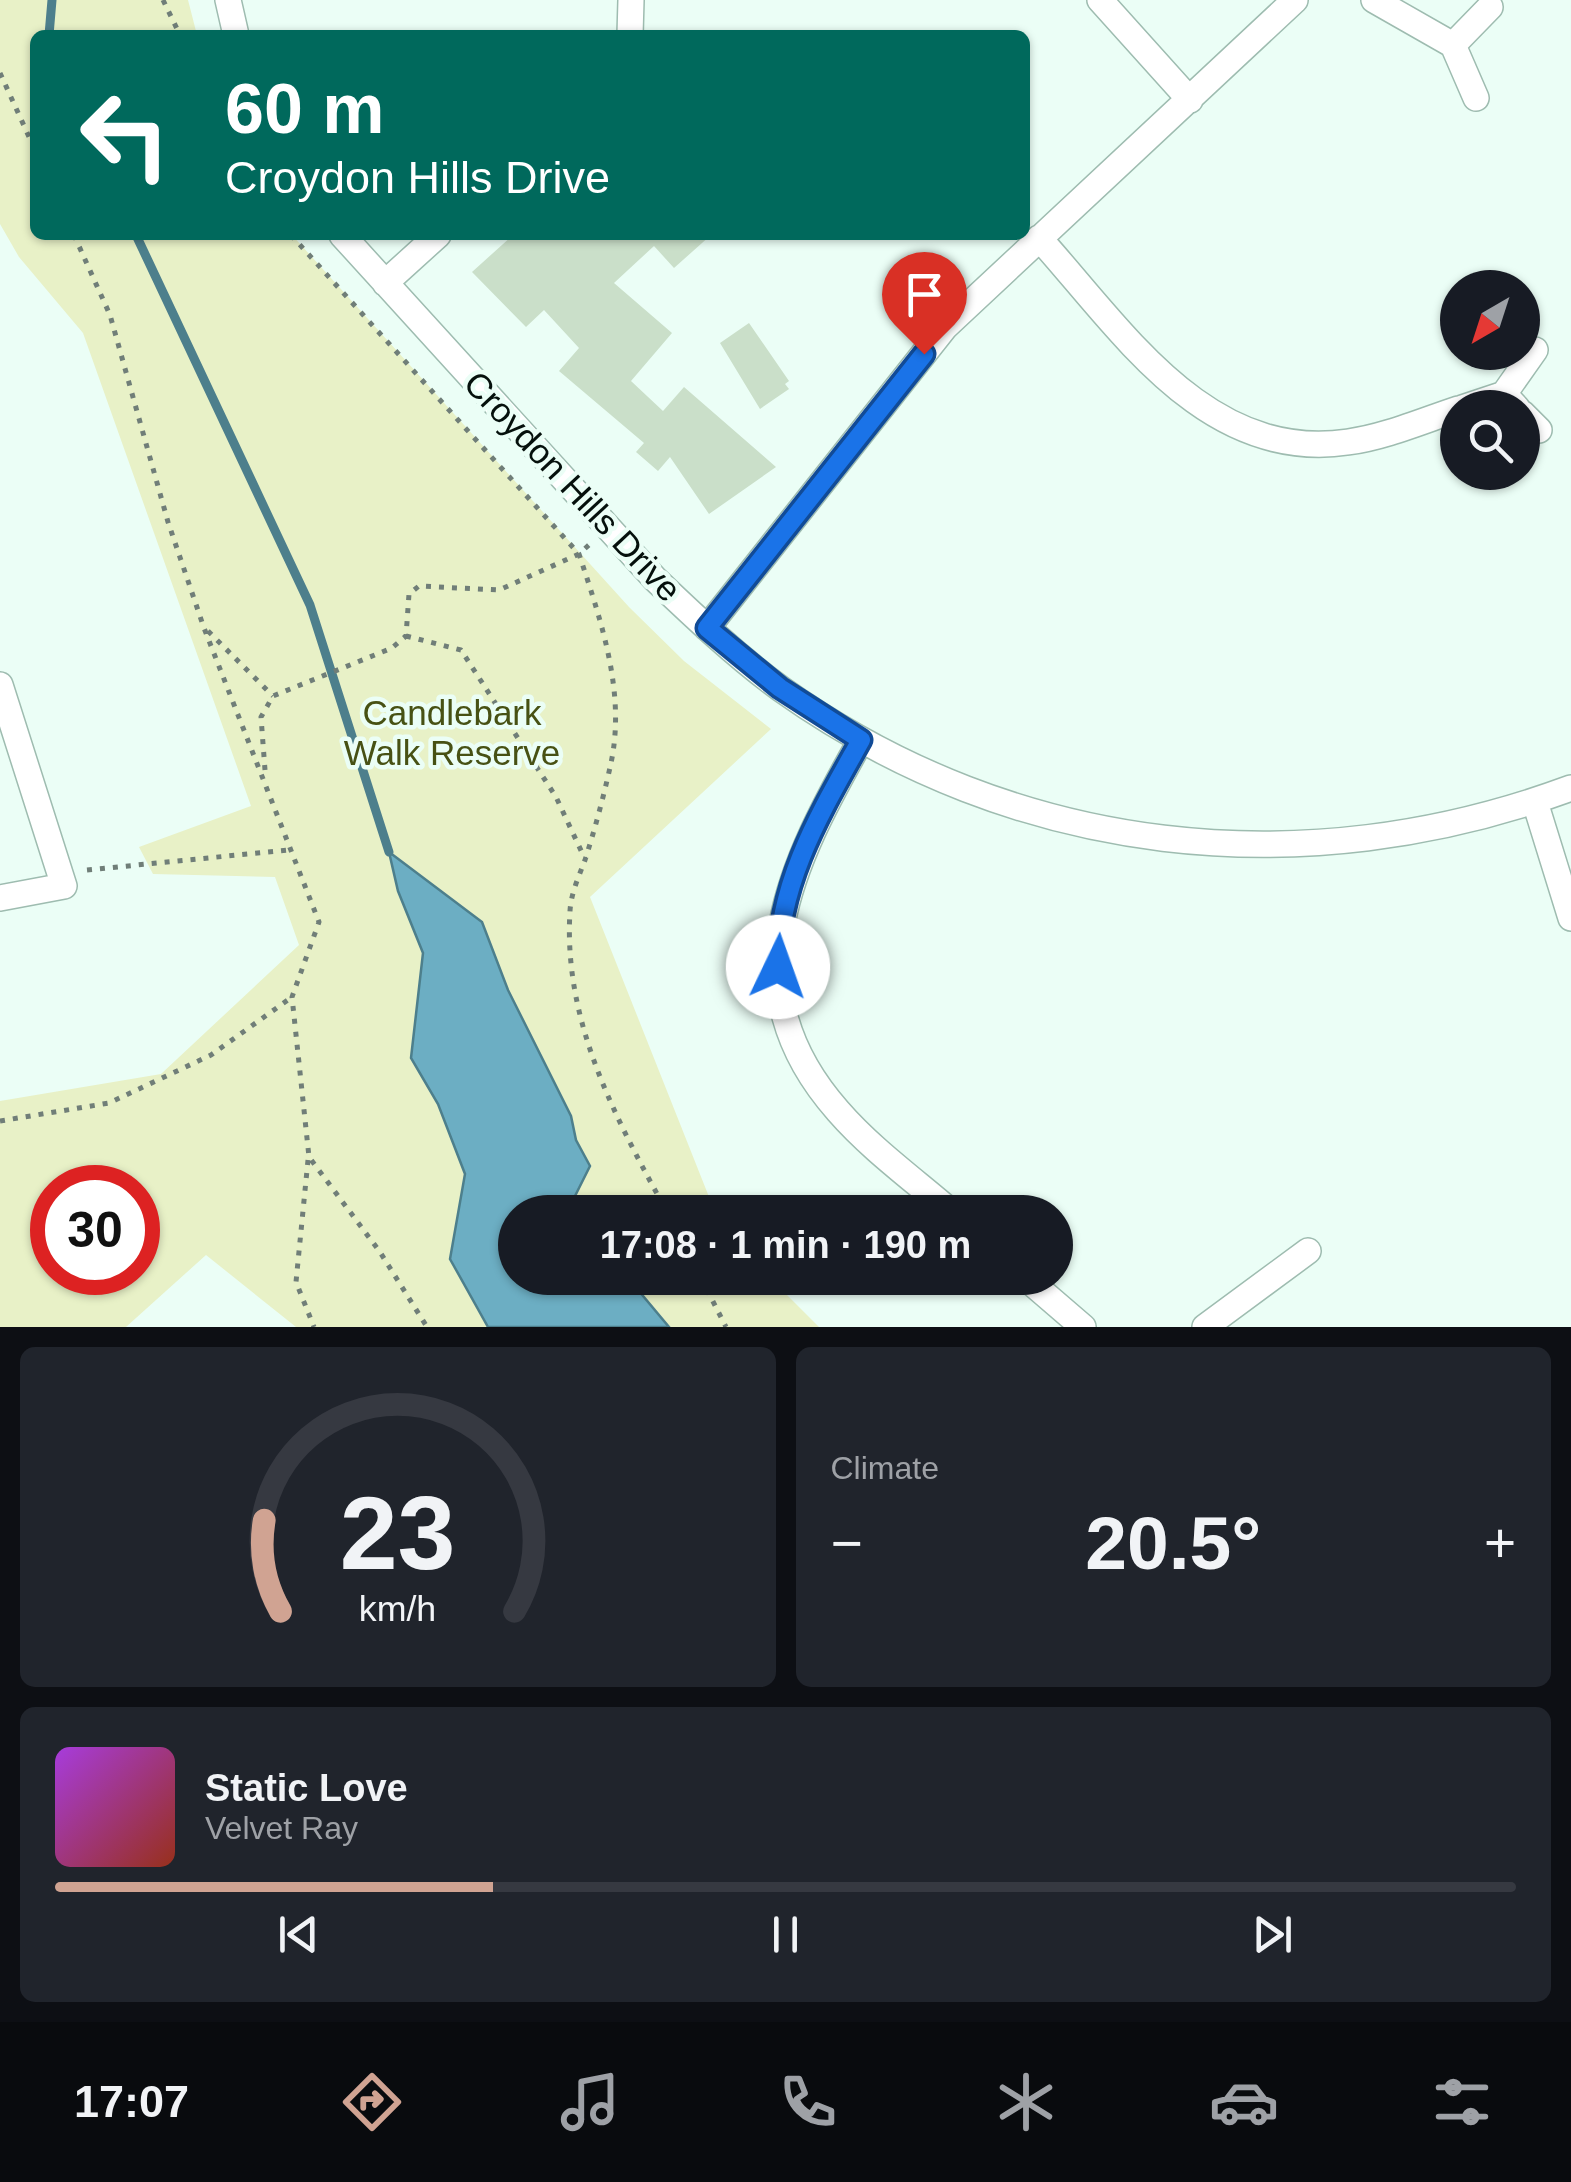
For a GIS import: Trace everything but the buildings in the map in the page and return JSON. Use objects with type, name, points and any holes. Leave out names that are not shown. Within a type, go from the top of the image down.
[{"type":"street","points":[[228,0],[235,30]]},
{"type":"street","points":[[630,30],[631,0]]},
{"type":"street","points":[[1100,0],[1190,100]]},
{"type":"street","points":[[707,628],[945,327],[1295,0]]},
{"type":"street","points":[[1374,0],[1452,45],[1476,98]]},
{"type":"street","points":[[1452,45],[1490,6]]},
{"type":"street","points":[[1038,238],[1184,396],[1218,420],[1244,432],[1300,444],[1350,442],[1440,414]]},
{"type":"street","name":"Croydon Hills Drive","points":[[346,240],[608,526],[707,628],[780,688],[861,740],[934,776],[1023,809],[1075,823],[1182,841],[1291,846],[1450,827],[1571,788]]},
{"type":"street","points":[[385,283],[432,240]]},
{"type":"street","points":[[0,685],[64,886],[0,898]]},
{"type":"street","points":[[861,740],[815,825],[782,909],[778,967],[782,996],[798,1047],[828,1100],[853,1127],[932,1195]]},
{"type":"street","points":[[1535,802],[1571,918]]},
{"type":"street","points":[[1205,1327],[1308,1251]]},
{"type":"street","points":[[1046,1295],[1083,1327]]},
{"type":"path","points":[[163,0],[178,30]]},
{"type":"path","points":[[0,72],[30,139]]},
{"type":"path","points":[[76,240],[110,315],[168,522],[204,628],[319,922],[292,997],[309,1158],[296,1282],[314,1327]]},
{"type":"path","points":[[296,240],[579,554],[602,622],[614,680],[612,760],[570,909],[578,1002],[591,1059],[615,1118],[658,1195]]},
{"type":"path","points":[[268,785],[260,745],[260,717],[273,696],[392,648],[406,636],[409,594],[420,586],[499,590],[579,554],[608,526]]},
{"type":"path","points":[[204,628],[273,696]]},
{"type":"path","points":[[406,636],[460,650],[556,797],[585,860]]},
{"type":"path","points":[[60,872],[288,850]]},
{"type":"path","points":[[0,1120],[109,1103],[211,1055],[292,997]]},
{"type":"path","points":[[309,1158],[380,1252],[427,1327]]},
{"type":"path","points":[[710,1295],[726,1327]]},
{"type":"green space","name":"Candlebark Walk Reserve","points":[[0,0],[188,0],[196,30],[30,30],[30,240],[297,240],[629,607],[684,661],[771,729],[590,897],[708,1195],[498,1195],[498,1295],[787,1295],[819,1327],[296,1327],[206,1255],[126,1327],[0,1327],[0,1101],[161,1074],[299,945],[275,877],[153,874],[139,847],[251,806],[83,333],[19,257],[0,224]]},
{"type":"water","points":[[389,852],[482,922],[508,990],[571,1116],[576,1140],[590,1166],[576,1195],[498,1195],[498,1295],[642,1295],[669,1327],[488,1327],[450,1259],[465,1174],[438,1104],[411,1058],[423,953],[398,891]]},
{"type":"waterway","points":[[49,30],[52,0]]},
{"type":"waterway","points":[[138,240],[310,605],[389,852]]},
{"type":"route","points":[[778,967],[782,909],[797,866],[861,740],[780,688],[707,628],[924,354]]}]
